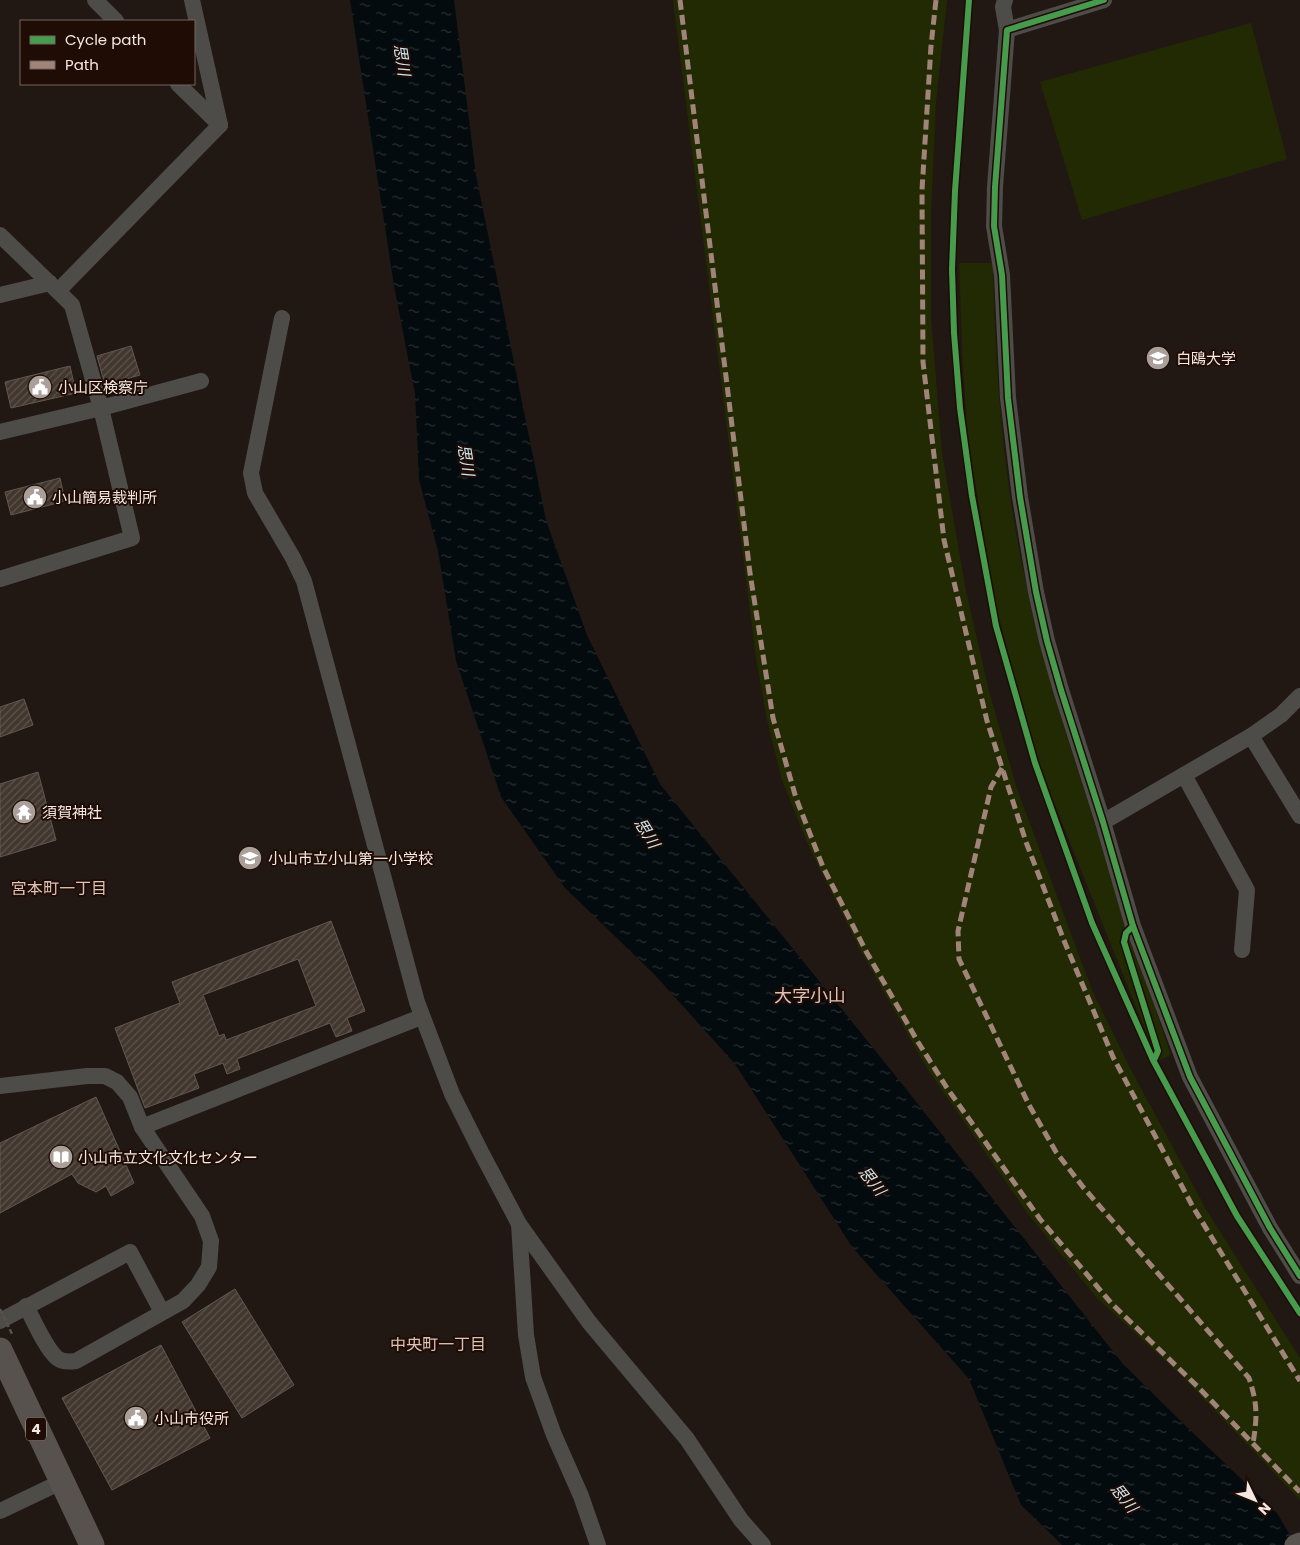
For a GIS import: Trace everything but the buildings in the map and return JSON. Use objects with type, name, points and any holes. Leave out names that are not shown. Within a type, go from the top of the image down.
[{"type":"highway","name":"4","points":[[7,1343],[6,1378],[92,1545]]},
{"type":"main road","points":[[1295,1545],[1300,1544]]},
{"type":"street","points":[[95,0],[115,20]]},
{"type":"street","points":[[192,0],[220,125]]},
{"type":"street","points":[[1007,30],[1104,0]]},
{"type":"street","points":[[1003,2],[1007,30],[997,158],[994,226],[1002,275],[1010,408],[1020,497],[1036,592],[1047,641],[1134,926],[1190,1077],[1270,1228],[1300,1276]]},
{"type":"street","points":[[179,85],[220,125]]},
{"type":"street","points":[[0,295],[54,287],[220,125]]},
{"type":"street","points":[[0,235],[72,305],[101,408],[132,538],[0,579]]},
{"type":"street","points":[[282,318],[251,473],[255,493],[293,558],[304,582],[421,1017],[452,1094],[518,1224],[589,1322],[686,1439],[741,1520],[763,1545]]},
{"type":"street","points":[[0,432],[101,408],[201,381]]},
{"type":"street","points":[[1103,822],[1251,736],[1281,716],[1300,696]]},
{"type":"street","points":[[1251,736],[1300,816]]},
{"type":"street","points":[[1184,775],[1247,890],[1242,950]]},
{"type":"street","points":[[142,1127],[421,1017]]},
{"type":"street","points":[[0,1086],[105,1076],[117,1082],[130,1097],[142,1127],[202,1216],[211,1241],[209,1267],[198,1285],[183,1301],[76,1361],[67,1362],[58,1359],[51,1351],[26,1306]]},
{"type":"street","points":[[518,1224],[526,1335],[533,1377],[554,1435],[581,1496],[598,1545]]},
{"type":"street","points":[[0,1321],[130,1252],[162,1312]]},
{"type":"street","points":[[0,1511],[61,1482]]},
{"type":"path","points":[[0,1309],[7,1343]]},
{"type":"green space","points":[[673,0],[947,0],[936,102],[931,214],[931,318],[942,453],[966,591],[989,691],[1017,789],[1092,990],[1129,1066],[1207,1211],[1300,1358],[1300,1500],[1184,1378],[1097,1298],[1028,1214],[928,1070],[861,951],[809,847],[782,780],[767,720],[756,658]]},
{"type":"green space","points":[[1251,23],[1287,159],[1082,220],[1040,82]]},
{"type":"green space","points":[[959,263],[993,263],[998,386],[1006,467],[1027,588],[1041,648],[1067,736],[1170,1053],[1169,1056],[1159,1060],[1152,1047],[1043,775],[1022,706],[995,602],[968,439]]},
{"type":"water","name":"思川","points":[[350,0],[454,0],[476,175],[546,520],[587,635],[660,784],[899,1080],[1123,1364],[1277,1513],[1296,1545],[1062,1545],[1021,1505],[969,1379],[852,1247],[735,1064],[654,974],[565,888],[501,797],[456,661],[438,551],[419,480],[415,394],[394,286]]},
{"type":"marked path","points":[[680,0],[750,573],[773,718],[796,798],[823,867],[867,953],[918,1042],[947,1088],[1040,1219],[1112,1304],[1197,1386],[1300,1492]]},
{"type":"marked path","points":[[936,0],[931,46],[922,190],[923,362],[944,540],[987,721],[1026,842],[1065,943],[1113,1057],[1193,1207],[1300,1381]]},
{"type":"marked path","points":[[1002,768],[991,787],[958,931],[959,959],[1029,1105],[1056,1152],[1083,1187],[1249,1378],[1256,1411],[1253,1444]]},
{"type":"cycle path","points":[[969,0],[955,191],[952,269],[954,333],[960,408],[972,496],[996,626],[1035,763],[1092,923],[1153,1060],[1237,1216],[1300,1313]]},
{"type":"cycle path","points":[[1104,0],[1007,30],[995,187],[994,226],[1002,275],[1008,398],[1020,497],[1036,592],[1047,641],[1133,926],[1190,1077],[1270,1228],[1300,1276]]},
{"type":"cycle path","points":[[1133,926],[1126,933],[1124,942],[1158,1051],[1155,1058]]},
{"type":"place","name":"白鴎大学","points":[[1158,358]]},
{"type":"place","name":"小山区検察庁","points":[[40,387]]},
{"type":"place","name":"小山簡易裁判所","points":[[35,497]]},
{"type":"place","name":"須賀神社","points":[[24,812]]},
{"type":"place","name":"小山市立小山第一小学校","points":[[250,858]]},
{"type":"place","name":"小山市立文化文化センター","points":[[61,1157]]},
{"type":"place","name":"小山市役所","points":[[136,1418]]},
{"type":"district","name":"宮本町一丁目","points":[[59,888]]},
{"type":"district","name":"大字小山","points":[[810,995]]},
{"type":"district","name":"中央町一丁目","points":[[438,1344]]}]
